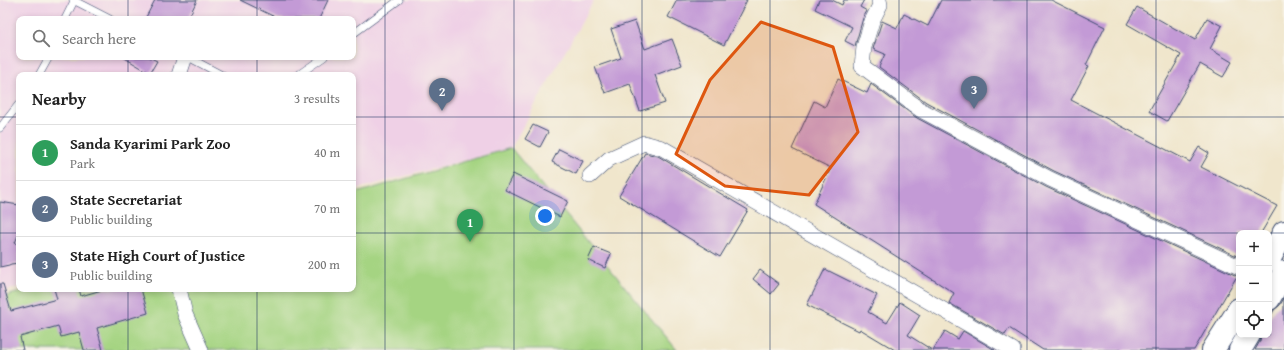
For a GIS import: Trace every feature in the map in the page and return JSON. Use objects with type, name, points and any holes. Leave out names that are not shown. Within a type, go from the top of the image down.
[{"type":"main road","points":[[1272,254],[1284,232]]},
{"type":"main road","points":[[1272,294],[1284,272]]},
{"type":"main road","points":[[1213,350],[1236,314]]},
{"type":"main road","points":[[1240,350],[1247,338]]},
{"type":"street","points":[[879,0],[880,5],[872,21],[864,47],[862,66],[921,110],[1050,179],[1237,266]]},
{"type":"street","points":[[180,72],[184,60]]},
{"type":"street","points":[[590,176],[609,158],[644,143],[662,148],[1013,350]]},
{"type":"street","points":[[180,292],[185,314],[201,350]]},
{"type":"lane","points":[[67,16],[73,0],[104,16]]},
{"type":"lane","points":[[356,32],[399,0]]},
{"type":"lane","points":[[41,72],[47,60]]},
{"type":"lane","points":[[194,60],[216,72]]},
{"type":"lane","points":[[302,72],[320,60]]},
{"type":"lane","points":[[0,128],[16,108]]},
{"type":"highlighted area","points":[[761,22],[833,47],[858,132],[809,195],[725,186],[676,154],[710,80]]},
{"type":"shaded area","points":[[0,0],[594,0],[511,148],[356,189],[356,72],[16,72],[16,288],[0,293]]},
{"type":"green space","points":[[511,148],[677,350],[0,350],[0,298],[20,292],[356,292],[356,193]]},
{"type":"building","points":[[155,0],[197,0],[189,16],[147,16]]},
{"type":"building","points":[[240,0],[328,0],[320,16],[273,16]]},
{"type":"building","points":[[677,0],[747,0],[724,45],[668,17]]},
{"type":"building","points":[[819,0],[832,0],[842,5],[844,0],[864,0],[860,7],[867,11],[863,18],[855,46],[845,41],[852,27],[815,9]]},
{"type":"building","points":[[941,0],[1051,0],[1105,27],[1086,65],[1089,66],[1071,100],[1190,162],[1199,147],[1209,153],[1201,167],[1277,206],[1263,230],[1236,230],[1236,256],[1054,171],[926,102],[879,67],[885,54],[873,49],[882,21],[897,28],[904,14],[928,26]]},
{"type":"building","points":[[1137,7],[1195,40],[1207,18],[1222,26],[1210,49],[1232,62],[1223,77],[1200,64],[1167,121],[1149,111],[1181,55],[1127,24]]},
{"type":"building","points":[[635,21],[645,49],[672,39],[682,65],[655,75],[665,103],[640,111],[630,84],[605,93],[595,67],[621,58],[611,29]]},
{"type":"building","points":[[128,60],[157,61],[151,72]]},
{"type":"building","points":[[838,79],[867,93],[871,84],[917,118],[1046,187],[1236,276],[1236,278],[1194,350],[1043,350],[1009,328],[1005,335],[949,303],[954,293],[814,204],[831,168],[792,149],[814,101],[825,107]]},
{"type":"building","points":[[533,125],[548,132],[540,147],[525,139]]},
{"type":"building","points":[[559,149],[583,161],[576,174],[552,162]]},
{"type":"building","points":[[645,153],[658,156],[748,210],[720,257],[619,196]]},
{"type":"building","points":[[513,174],[568,201],[560,217],[505,190]]},
{"type":"building","points":[[0,202],[16,205],[16,263],[0,267]]},
{"type":"building","points":[[594,247],[611,254],[605,268],[588,260]]},
{"type":"building","points":[[825,269],[877,295],[868,312],[887,323],[900,302],[920,315],[908,335],[932,350],[895,350],[860,329],[859,331],[807,305]]},
{"type":"building","points":[[760,270],[779,284],[771,294],[753,279]]},
{"type":"building","points":[[0,284],[3,284],[11,311],[57,299],[55,292],[80,292],[81,296],[95,292],[142,292],[148,313],[97,328],[103,350],[84,350],[79,332],[61,337],[58,326],[20,337],[23,350],[0,350]]},
{"type":"building","points":[[1284,298],[1284,350],[1255,350],[1260,338],[1272,338],[1272,314]]},
{"type":"building","points":[[945,331],[958,339],[963,331],[995,350],[933,350]]},
{"type":"place","name":"State High Court of Justice","points":[[974,109]]},
{"type":"place","name":"State Secretariat","points":[[442,111]]},
{"type":"place","name":"Sanda Kyarimi Park Zoo","points":[[470,242]]}]
